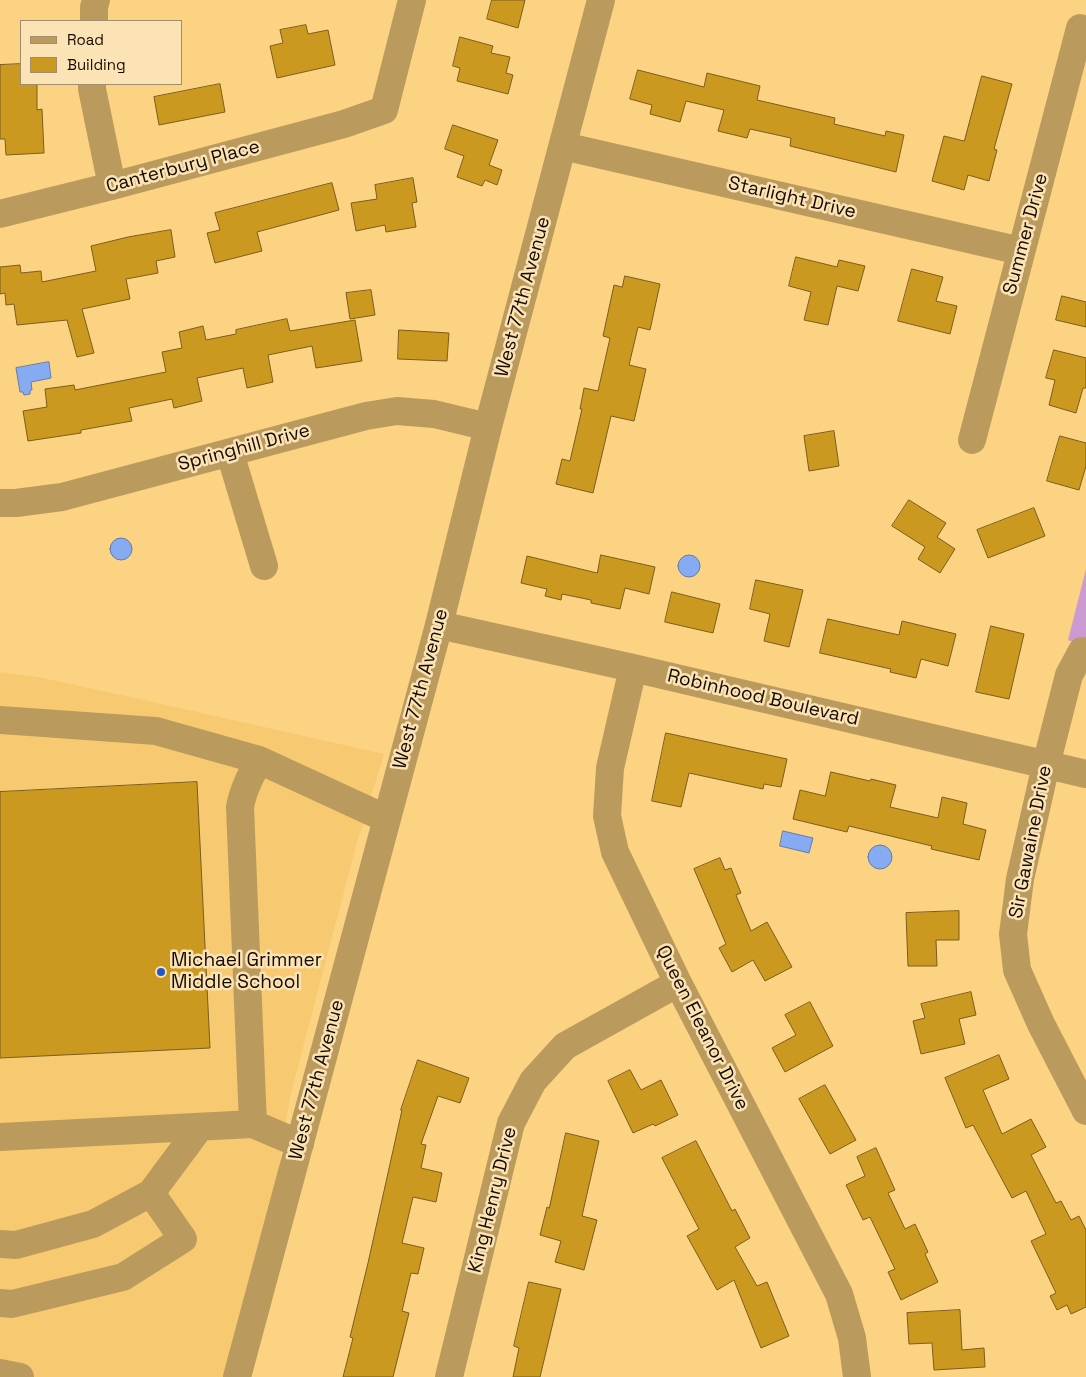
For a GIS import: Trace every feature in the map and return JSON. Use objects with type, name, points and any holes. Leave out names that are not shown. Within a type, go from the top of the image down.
[{"type":"street","points":[[94,20],[96,0]]},
{"type":"street","name":"Canterbury Place","points":[[0,214],[344,124],[384,110],[412,0]]},
{"type":"street","name":"West 77th Avenue","points":[[238,1377],[439,625],[488,427],[601,0]]},
{"type":"street","name":"Summer Drive","points":[[972,440],[1080,28]]},
{"type":"street","points":[[92,85],[112,186]]},
{"type":"street","name":"Starlight Drive","points":[[563,146],[1021,251]]},
{"type":"street","name":"Springhill Drive","points":[[0,503],[62,497],[366,416],[397,411],[434,414],[488,427]]},
{"type":"street","points":[[230,453],[264,566]]},
{"type":"street","name":"Robinhood Boulevard","points":[[439,625],[633,668],[1086,774]]},
{"type":"street","name":"Sir Gawaine Drive","points":[[1082,651],[1069,675],[1046,765],[1020,879],[1013,934],[1017,970],[1041,1024],[1086,1111]]},
{"type":"street","name":"Queen Eleanor Drive","points":[[633,668],[610,768],[607,816],[615,852],[678,983],[839,1294],[852,1338],[857,1377]]},
{"type":"street","points":[[0,720],[156,730],[258,760],[387,819]]},
{"type":"street","points":[[253,1124],[240,807],[245,788],[258,760]]},
{"type":"street","name":"King Henry Drive","points":[[449,1377],[511,1123],[534,1082],[565,1046],[678,983]]},
{"type":"street","points":[[0,1137],[253,1124],[300,1144]]},
{"type":"street","points":[[0,1244],[16,1245],[93,1224],[151,1193],[200,1127]]},
{"type":"street","points":[[0,1303],[12,1304],[124,1277],[183,1239],[151,1193]]},
{"type":"street","points":[[0,1373],[20,1377]]},
{"type":"shaded area","points":[[1086,569],[1086,647],[1068,640]]},
{"type":"shaded area","name":"Michael Grimmer Middle School","points":[[0,672],[38,677],[384,754],[356,846],[290,1097],[272,1208],[228,1377],[0,1377]]},
{"type":"water","points":[[49,362],[51,378],[31,382],[32,390],[30,390],[30,394],[24,395],[23,392],[20,392],[16,368]]},
{"type":"water","points":[[121,538],[129,541],[132,549],[129,557],[121,560],[113,557],[110,549],[113,541]]},
{"type":"water","points":[[689,555],[697,558],[700,566],[697,574],[689,577],[681,574],[678,566],[681,558]]},
{"type":"water","points":[[783,831],[813,838],[809,853],[780,846]]},
{"type":"water","points":[[880,845],[889,848],[892,857],[889,866],[880,869],[871,866],[868,857],[871,848]]},
{"type":"building","points":[[492,0],[525,0],[518,28],[487,19]]},
{"type":"building","points":[[306,25],[308,34],[328,30],[335,65],[277,78],[270,46],[283,43],[280,30]]},
{"type":"building","points":[[460,37],[493,46],[491,53],[510,57],[506,73],[513,75],[508,94],[457,81],[460,68],[453,66]]},
{"type":"building","points":[[20,64],[20,85],[37,85],[37,110],[42,109],[44,153],[6,155],[5,139],[0,139],[0,65]]},
{"type":"building","points":[[638,70],[704,87],[707,73],[760,86],[757,100],[835,118],[834,124],[885,136],[886,131],[904,135],[896,172],[790,146],[791,138],[750,129],[747,138],[718,131],[724,110],[686,101],[680,122],[650,114],[652,105],[630,99]]},
{"type":"building","points":[[982,76],[1012,84],[994,149],[997,150],[989,181],[968,175],[964,190],[932,181],[944,136],[964,141]]},
{"type":"building","points":[[220,84],[225,112],[159,125],[154,97]]},
{"type":"building","points":[[453,125],[498,140],[489,165],[502,170],[497,185],[485,180],[482,186],[457,177],[464,156],[445,149]]},
{"type":"building","points":[[413,178],[417,202],[412,203],[416,227],[386,232],[385,225],[356,231],[351,203],[377,199],[375,185]]},
{"type":"building","points":[[332,183],[339,210],[257,232],[262,251],[215,263],[207,233],[220,230],[215,213]]},
{"type":"building","points":[[171,230],[175,257],[156,261],[158,273],[126,279],[130,299],[82,309],[94,353],[77,357],[67,320],[17,325],[14,304],[6,305],[5,293],[0,294],[0,267],[20,265],[21,273],[41,271],[42,282],[96,271],[91,246],[128,237]]},
{"type":"building","points":[[796,257],[837,267],[839,260],[865,266],[858,291],[837,286],[828,325],[804,320],[811,292],[789,286]]},
{"type":"building","points":[[912,269],[943,277],[936,301],[957,306],[950,334],[898,321]]},
{"type":"building","points":[[625,276],[660,284],[650,330],[638,327],[629,365],[646,369],[634,421],[611,416],[593,493],[556,484],[562,459],[570,461],[582,409],[580,409],[584,388],[598,391],[610,338],[603,336],[614,285],[622,287]]},
{"type":"building","points":[[371,290],[375,315],[350,319],[346,293]]},
{"type":"building","points":[[1062,296],[1086,302],[1086,327],[1056,320]]},
{"type":"building","points":[[287,319],[290,331],[355,320],[362,361],[316,368],[312,346],[268,355],[273,382],[247,388],[243,368],[197,378],[202,401],[174,408],[172,399],[129,408],[132,421],[81,430],[81,433],[28,441],[23,411],[47,407],[45,389],[74,385],[75,390],[166,372],[162,352],[182,348],[179,332],[203,326],[206,340],[236,334],[236,330]]},
{"type":"building","points":[[399,330],[449,333],[447,361],[398,359]]},
{"type":"building","points":[[1054,350],[1086,358],[1086,388],[1083,388],[1076,413],[1049,405],[1055,380],[1046,378]]},
{"type":"building","points":[[834,431],[839,466],[809,471],[804,436]]},
{"type":"building","points":[[1060,436],[1086,443],[1086,466],[1079,490],[1047,481]]},
{"type":"building","points":[[909,500],[946,523],[937,537],[955,549],[940,573],[918,559],[925,547],[892,526]]},
{"type":"building","points":[[1034,508],[1045,536],[988,558],[977,530]]},
{"type":"building","points":[[601,555],[655,567],[649,594],[625,588],[620,609],[562,594],[561,600],[545,596],[547,589],[521,583],[527,556],[597,573]]},
{"type":"building","points":[[756,580],[803,590],[789,647],[764,641],[770,614],[750,609]]},
{"type":"building","points":[[672,592],[720,604],[713,633],[665,622]]},
{"type":"building","points":[[828,619],[899,635],[902,621],[956,634],[948,666],[921,659],[916,678],[890,672],[891,669],[820,653]]},
{"type":"building","points":[[991,626],[1024,634],[1009,699],[976,692]]},
{"type":"building","points":[[666,733],[787,759],[781,787],[764,784],[763,789],[689,773],[681,807],[652,801]]},
{"type":"building","points":[[831,772],[896,785],[890,807],[938,818],[942,797],[967,803],[963,824],[986,830],[979,860],[931,849],[932,846],[849,826],[847,832],[793,819],[800,790],[825,796]]},
{"type":"building","points":[[197,782],[210,1048],[0,1058],[0,792]]},
{"type":"building","points":[[720,858],[725,870],[731,868],[741,893],[736,895],[751,931],[767,922],[792,967],[765,981],[753,960],[732,972],[719,948],[726,944],[694,869]]},
{"type":"building","points":[[959,911],[959,940],[936,940],[937,966],[908,966],[906,913]]},
{"type":"building","points":[[971,992],[976,1015],[959,1019],[965,1044],[921,1054],[913,1021],[925,1018],[921,1004]]},
{"type":"building","points":[[810,1002],[833,1046],[785,1072],[772,1048],[796,1035],[785,1015]]},
{"type":"building","points":[[999,1055],[1009,1079],[983,1090],[1002,1134],[1031,1119],[1046,1147],[1031,1155],[1056,1203],[1061,1201],[1071,1220],[1079,1216],[1086,1230],[1086,1307],[1071,1314],[1067,1305],[1057,1310],[1050,1296],[1056,1293],[1031,1241],[1046,1234],[1026,1191],[1012,1198],[973,1125],[966,1128],[945,1078]]},
{"type":"building","points":[[418,1060],[469,1078],[460,1103],[438,1096],[421,1144],[426,1145],[421,1168],[442,1173],[436,1202],[413,1197],[402,1243],[424,1248],[418,1274],[411,1273],[402,1311],[409,1313],[393,1377],[343,1377],[353,1338],[350,1337],[401,1110]]},
{"type":"building","points":[[630,1070],[641,1090],[661,1080],[678,1115],[655,1126],[653,1124],[633,1133],[608,1081]]},
{"type":"building","points":[[825,1085],[856,1140],[830,1154],[799,1099]]},
{"type":"building","points":[[566,1133],[599,1141],[582,1216],[597,1220],[584,1270],[555,1262],[561,1241],[540,1235],[547,1207],[549,1208]]},
{"type":"building","points":[[696,1141],[732,1211],[735,1209],[750,1238],[735,1247],[757,1286],[767,1282],[789,1336],[761,1348],[734,1280],[717,1290],[687,1236],[699,1229],[662,1158]]},
{"type":"building","points":[[876,1148],[895,1190],[888,1193],[905,1229],[915,1224],[928,1252],[925,1254],[938,1282],[901,1300],[888,1272],[895,1269],[870,1217],[863,1220],[846,1185],[865,1176],[857,1157]]},
{"type":"building","points":[[529,1282],[561,1289],[540,1377],[513,1377],[519,1348],[514,1346]]},
{"type":"building","points":[[960,1310],[962,1350],[984,1348],[985,1367],[934,1370],[932,1343],[909,1344],[907,1313]]},
{"type":"place","name":"Michael Grimmer Middle School","points":[[161,972]]}]
